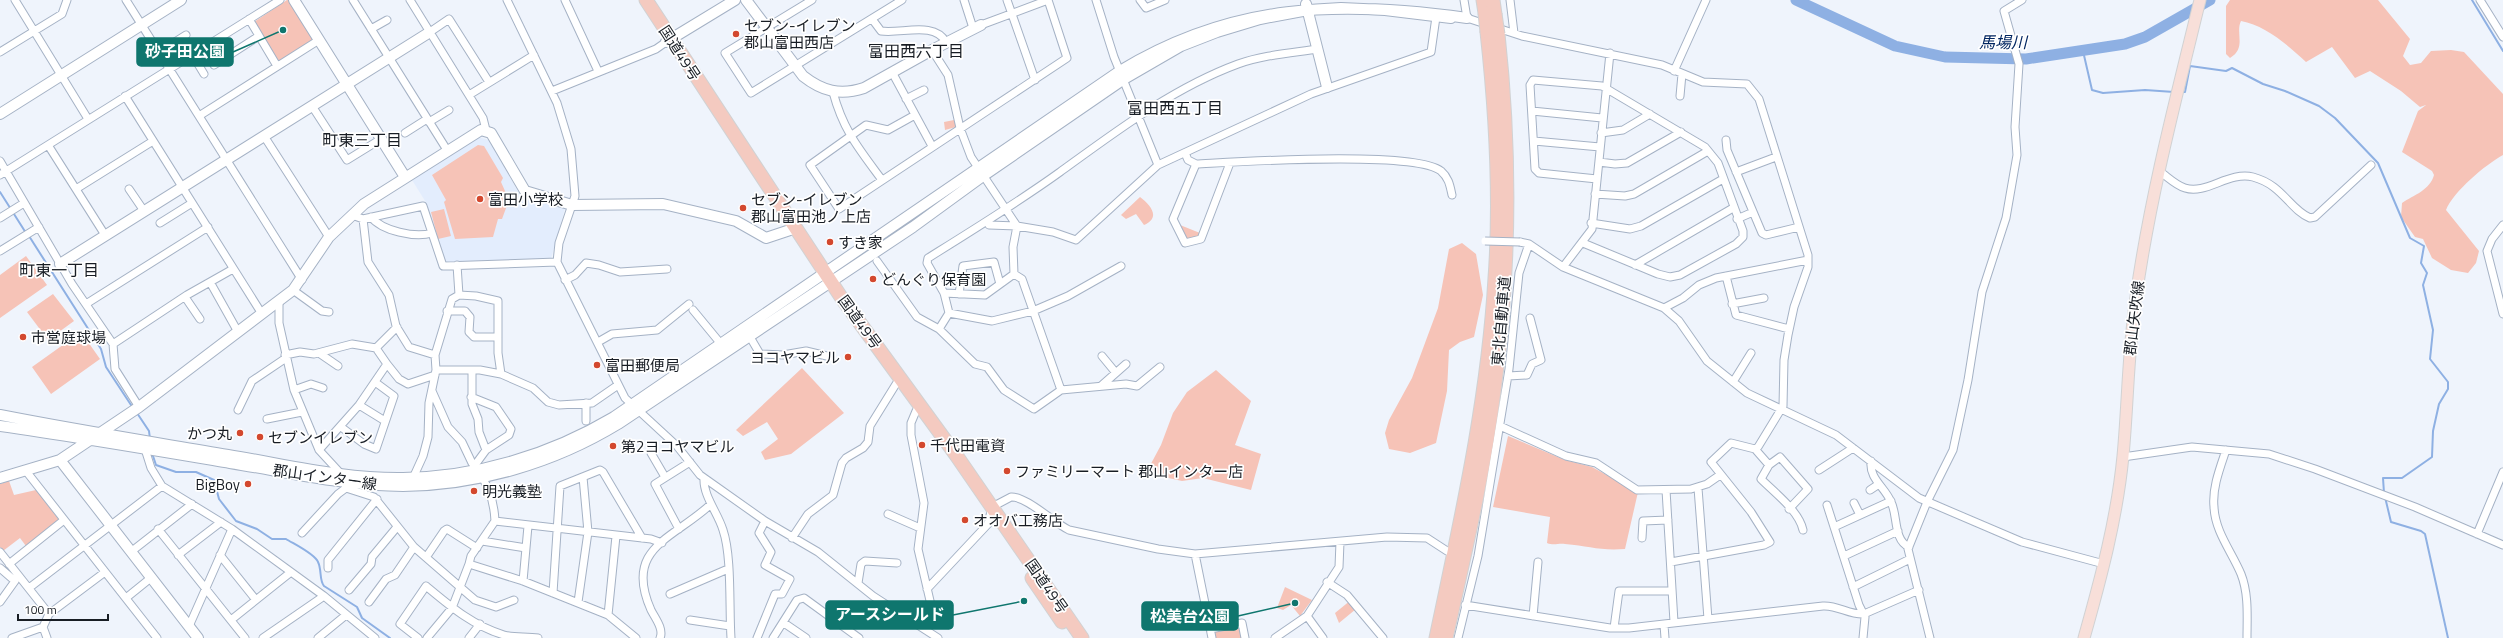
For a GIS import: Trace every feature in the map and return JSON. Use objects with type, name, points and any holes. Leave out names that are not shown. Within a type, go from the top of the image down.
[{"type":"highway","name":"国道49号","points":[[638,0],[668,41],[792,230],[896,384],[991,513],[1056,597],[1082,638]]},
{"type":"highway","name":"国道49号","points":[[646,0],[668,41]]},
{"type":"highway","name":"東北自動車道","points":[[1446,638],[1482,464],[1494,393],[1503,315],[1507,246],[1508,165],[1493,33],[1488,9],[1493,0]]},
{"type":"highway","name":"東北自動車道","points":[[1436,638],[1474,454],[1494,299],[1498,217],[1493,33]]},
{"type":"highway","name":"国道49号","points":[[825,278],[991,513],[1073,638]]},
{"type":"highway","points":[[1056,597],[1088,638]]},
{"type":"main road","name":"郡山矢吹線","points":[[2084,638],[2104,564],[2122,457],[2129,361],[2136,297],[2159,171],[2200,0]]},
{"type":"street","points":[[16,0],[88,120]]},
{"type":"street","points":[[0,52],[62,14],[67,0]]},
{"type":"street","points":[[126,0],[302,280]]},
{"type":"street","points":[[0,114],[181,0]]},
{"type":"street","points":[[3,173],[280,0]]},
{"type":"street","points":[[294,0],[405,177]]},
{"type":"street","points":[[353,0],[447,150]]},
{"type":"street","points":[[410,0],[484,120],[486,130]]},
{"type":"street","points":[[507,0],[552,90],[571,149],[575,192],[559,244],[557,262],[618,385],[635,408],[677,446],[704,478],[765,521],[828,558],[858,583],[938,638]]},
{"type":"street","points":[[565,0],[598,71]]},
{"type":"street","points":[[552,90],[656,49],[735,0]]},
{"type":"street","points":[[746,0],[796,65],[815,85],[833,92],[851,92],[864,88],[946,42],[977,27],[1012,12],[1048,0],[1067,58],[838,209],[810,165],[866,125],[888,130],[915,115]]},
{"type":"street","points":[[812,0],[725,53],[751,93],[902,0]]},
{"type":"street","points":[[964,0],[977,27]]},
{"type":"street","points":[[1008,0],[1035,80]]},
{"type":"street","points":[[1096,0],[1137,117],[1158,165]]},
{"type":"street","points":[[1140,0],[1146,8],[1165,0]]},
{"type":"street","points":[[0,415],[344,481],[413,478],[479,471],[539,453],[567,443],[635,408],[750,337],[825,278],[977,167],[1122,75],[1181,46],[1217,32],[1306,4],[1343,0],[1387,2],[1438,10],[1514,33],[1662,65],[1703,82],[1747,84],[1759,99],[1808,260],[1808,267],[1789,329],[1784,360],[1782,410],[1760,445],[1755,449]]},
{"type":"street","points":[[1464,0],[1467,18]]},
{"type":"street","points":[[1510,0],[1514,33]]},
{"type":"street","points":[[1674,71],[1706,0]]},
{"type":"street","points":[[1930,638],[1910,559],[1909,547],[1927,502],[1944,471],[1958,433],[1979,323],[1982,292],[2006,218],[2017,155],[2015,127],[2019,64],[2004,11],[2022,0]]},
{"type":"street","points":[[2480,0],[2503,37]]},
{"type":"street","points":[[1306,4],[1341,8],[1385,10],[1436,17],[1467,18]]},
{"type":"street","points":[[1306,4],[1328,87]]},
{"type":"street","points":[[989,225],[1017,226],[1053,232],[1076,240],[1158,165],[1328,87],[1431,52],[1436,17]]},
{"type":"street","points":[[872,18],[882,31],[934,31],[942,36],[946,42]]},
{"type":"street","points":[[248,19],[277,66]]},
{"type":"street","points":[[60,264],[449,19],[489,82]]},
{"type":"street","points":[[371,29],[387,20]]},
{"type":"street","points":[[159,52],[186,35]]},
{"type":"street","points":[[214,65],[259,36]]},
{"type":"street","points":[[199,116],[319,40]]},
{"type":"street","points":[[939,330],[949,313],[944,293],[927,262],[928,258],[1006,210],[1137,117],[1238,64],[1261,58],[1318,48]]},
{"type":"street","points":[[932,50],[948,75],[960,128],[977,167],[1017,226],[1013,247],[1014,274]]},
{"type":"street","points":[[192,54],[204,74]]},
{"type":"street","points":[[1562,266],[1583,243],[1592,230],[1602,118],[1610,54]]},
{"type":"street","points":[[469,95],[534,55]]},
{"type":"street","points":[[892,72],[932,146]]},
{"type":"street","points":[[1680,96],[1682,74]]},
{"type":"street","points":[[635,408],[721,344],[825,278],[913,227],[1122,75]]},
{"type":"street","points":[[1583,243],[1635,266],[1665,277],[1680,275],[1742,240],[1743,233],[1718,163],[1708,151],[1681,132],[1606,89],[1534,80],[1530,85],[1535,169],[1539,173],[1597,179]]},
{"type":"street","points":[[906,99],[924,90]]},
{"type":"street","points":[[833,92],[839,114],[849,136],[882,180]]},
{"type":"street","points":[[125,96],[262,314]]},
{"type":"street","points":[[312,106],[347,160],[381,139]]},
{"type":"street","points":[[405,132],[449,110]]},
{"type":"street","points":[[1532,111],[1602,118]]},
{"type":"street","points":[[1601,133],[1623,130],[1650,114]]},
{"type":"street","points":[[0,478],[60,460],[139,407],[293,290],[302,280],[329,237],[364,204],[475,132],[486,130],[492,133],[525,191],[572,205],[634,205],[655,202],[736,221],[766,238],[792,230]]},
{"type":"street","points":[[1599,162],[1615,164],[1627,163],[1681,132]]},
{"type":"street","points":[[264,136],[329,237]]},
{"type":"street","points":[[1726,140],[1727,150],[1762,233],[1766,235],[1798,227]]},
{"type":"street","points":[[76,189],[153,141]]},
{"type":"street","points":[[1534,141],[1600,147]]},
{"type":"street","points":[[48,145],[105,235]]},
{"type":"street","points":[[1595,194],[1625,196],[1634,194],[1708,151]]},
{"type":"street","points":[[1185,153],[1188,160],[1196,164],[1363,159],[1430,166],[1441,171],[1449,181],[1452,195]]},
{"type":"street","points":[[1736,172],[1776,157]]},
{"type":"street","points":[[0,160],[3,173],[24,203],[60,264],[113,344],[115,369],[139,407]]},
{"type":"street","points":[[1196,164],[1173,219],[1185,243],[1201,239],[1230,163]]},
{"type":"street","points":[[2159,171],[2177,184],[2193,190],[2223,179],[2248,176],[2255,178],[2280,190],[2310,218],[2315,216],[2371,165]]},
{"type":"street","points":[[1592,223],[1630,229],[1641,226],[1723,179]]},
{"type":"street","points":[[129,189],[144,211]]},
{"type":"street","points":[[0,218],[24,203]]},
{"type":"street","points":[[160,223],[192,203]]},
{"type":"street","points":[[352,215],[363,218],[371,217],[423,206],[440,262],[443,266],[557,262]]},
{"type":"street","points":[[1635,266],[1733,208]]},
{"type":"street","points":[[1737,219],[1753,212]]},
{"type":"street","points":[[371,217],[388,228],[411,234],[432,233]]},
{"type":"street","points":[[363,218],[367,256],[389,295],[397,327],[409,347],[435,355]]},
{"type":"street","points":[[2503,225],[2492,239],[2487,251],[2503,314]]},
{"type":"street","points":[[0,251],[38,227]]},
{"type":"street","points":[[86,304],[208,227]]},
{"type":"street","points":[[1485,241],[1520,242],[1529,244],[1562,266],[1664,308],[1679,321],[1707,361],[1747,393],[1782,410],[1813,422],[1853,448],[1927,502],[1964,516],[2022,542],[2104,564]]},
{"type":"street","points":[[1458,638],[1464,605],[1478,556],[1508,376],[1519,273],[1529,244]]},
{"type":"street","points":[[1664,308],[1683,298],[1701,284],[1726,276],[1808,260]]},
{"type":"street","points":[[877,261],[917,317],[939,330],[976,364],[987,368],[1004,390],[1034,409],[1061,390],[1126,384],[1137,386],[1160,367]]},
{"type":"street","points":[[959,294],[963,266],[994,262],[1000,284]]},
{"type":"street","points":[[565,280],[575,275],[586,263],[599,264],[620,272],[667,269]]},
{"type":"street","points":[[457,265],[459,295]]},
{"type":"street","points":[[949,313],[992,321],[1033,311],[1068,296],[1121,266]]},
{"type":"street","points":[[113,344],[185,297],[233,269]]},
{"type":"street","points":[[944,293],[985,295],[1014,274]]},
{"type":"street","points":[[1014,274],[1022,279],[1061,390]]},
{"type":"street","points":[[1726,276],[1734,312],[1738,317],[1789,329]]},
{"type":"street","points":[[210,282],[238,332]]},
{"type":"street","points":[[293,290],[322,312],[329,312]]},
{"type":"street","points":[[413,478],[423,456],[428,437],[428,403],[435,373],[435,355],[447,311],[453,296],[459,295],[497,300],[501,374]]},
{"type":"street","points":[[185,297],[200,319]]},
{"type":"street","points":[[1732,304],[1764,298]]},
{"type":"street","points":[[279,301],[279,324],[285,357],[302,412],[319,450],[344,481],[377,499],[414,548],[427,556],[475,600],[494,606],[501,606],[514,600]]},
{"type":"street","points":[[598,342],[612,334],[657,330],[691,307],[721,344]]},
{"type":"street","points":[[447,311],[465,311],[470,316],[469,332],[474,337],[498,338]]},
{"type":"street","points":[[1508,376],[1526,375],[1532,364],[1541,360],[1530,318]]},
{"type":"street","points":[[376,348],[397,327]]},
{"type":"street","points":[[750,337],[760,354],[783,355],[806,351],[831,358]]},
{"type":"street","points":[[238,410],[252,381],[285,357],[300,352],[319,353],[352,344],[376,348],[399,379],[408,384],[435,373],[472,370],[501,374],[533,388],[551,403],[564,405],[586,403],[601,398],[618,385]]},
{"type":"street","points":[[1733,382],[1752,352]]},
{"type":"street","points":[[319,353],[338,366]]},
{"type":"street","points":[[1102,356],[1116,372]]},
{"type":"street","points":[[319,450],[359,405],[387,364]]},
{"type":"street","points":[[1101,386],[1126,364]]},
{"type":"street","points":[[472,370],[471,398],[486,450],[479,471]]},
{"type":"street","points":[[341,427],[364,444],[376,450],[394,396],[375,382]]},
{"type":"street","points":[[294,390],[310,384],[323,388]]},
{"type":"street","points":[[792,538],[808,514],[833,495],[842,463],[846,458],[863,448],[868,442],[870,426],[896,384]]},
{"type":"street","points":[[427,638],[452,608],[469,564],[477,548],[495,521],[492,496],[479,471],[472,463],[462,442],[448,427],[432,391]]},
{"type":"street","points":[[471,398],[496,407],[510,429],[509,435],[486,450]]},
{"type":"street","points":[[586,403],[586,421]]},
{"type":"street","points":[[359,405],[385,421]]},
{"type":"street","points":[[916,410],[911,423],[910,436],[924,503],[920,528],[919,557],[931,605],[919,625]]},
{"type":"street","points":[[267,419],[302,412]]},
{"type":"street","name":"郡山インター線","points":[[0,426],[344,481],[402,486],[479,471]]},
{"type":"street","points":[[1500,426],[1566,456],[1596,463],[1637,490],[1698,488],[1720,475]]},
{"type":"street","points":[[1671,562],[1764,546],[1770,542],[1750,512],[1712,464],[1712,460],[1731,443],[1755,449],[1769,465]]},
{"type":"street","points":[[1820,470],[1853,448]]},
{"type":"street","points":[[2122,457],[2176,448],[2226,450],[2269,454],[2294,461],[2415,507],[2503,545]]},
{"type":"street","points":[[145,449],[151,468],[162,486],[232,529],[324,596],[375,638]]},
{"type":"street","points":[[2226,450],[2214,496],[2214,509],[2219,532],[2241,575],[2247,610],[2247,638]]},
{"type":"street","points":[[651,453],[665,478]]},
{"type":"street","points":[[1789,509],[1808,489],[1780,457],[1769,465],[1761,479],[1802,523],[1803,530]]},
{"type":"street","points":[[60,460],[190,624],[198,638]]},
{"type":"street","points":[[1871,461],[1871,472],[1891,501],[1898,531],[1904,544],[1909,547]]},
{"type":"street","points":[[679,529],[655,484],[690,462]]},
{"type":"street","points":[[553,593],[559,529],[558,492],[560,486],[600,470],[603,472],[642,538]]},
{"type":"street","points":[[26,471],[157,638]]},
{"type":"street","points":[[2477,534],[2503,472]]},
{"type":"street","points":[[578,602],[588,532],[583,477]]},
{"type":"street","points":[[704,478],[704,486],[726,541],[731,638]]},
{"type":"street","points":[[302,533],[338,494],[344,481]]},
{"type":"street","points":[[1870,490],[1878,484]]},
{"type":"street","points":[[29,588],[162,486]]},
{"type":"street","points":[[1698,488],[1708,619]]},
{"type":"street","points":[[1666,490],[1674,622]]},
{"type":"street","points":[[927,589],[988,524],[991,513],[1005,499],[1015,496],[1069,530],[1158,550],[1195,554],[1387,538],[1427,538],[1447,551]]},
{"type":"street","points":[[328,568],[328,560],[377,499]]},
{"type":"street","points":[[1834,527],[1891,501]]},
{"type":"street","points":[[1854,503],[1860,515]]},
{"type":"street","points":[[132,551],[192,504]]},
{"type":"street","points":[[660,638],[662,632],[650,608],[642,576],[645,561],[662,543],[712,504]]},
{"type":"street","points":[[1827,505],[1853,587],[1864,614],[1863,638]]},
{"type":"street","points":[[888,514],[920,528]]},
{"type":"street","points":[[9,564],[64,520]]},
{"type":"street","points":[[1642,538],[1643,521],[1668,520]]},
{"type":"street","points":[[495,521],[642,538],[662,543]]},
{"type":"street","points":[[756,638],[775,594],[782,594],[790,580],[765,565],[771,552],[758,533],[765,521]]},
{"type":"street","points":[[178,555],[221,522]]},
{"type":"street","points":[[523,581],[528,526]]},
{"type":"street","points":[[349,590],[371,564],[372,557],[398,527]]},
{"type":"street","points":[[190,624],[232,529]]},
{"type":"street","points":[[158,530],[245,638]]},
{"type":"street","points":[[427,556],[446,530],[450,530],[477,548]]},
{"type":"street","points":[[1844,556],[1898,531]]},
{"type":"street","points":[[608,615],[616,536]]},
{"type":"street","points":[[482,541],[526,548]]},
{"type":"street","points":[[1275,638],[1285,635],[1307,616],[1339,567],[1340,542]]},
{"type":"street","points":[[369,602],[386,579],[395,575],[414,548]]},
{"type":"street","points":[[0,552],[49,614]]},
{"type":"street","points":[[1195,554],[1212,638]]},
{"type":"street","points":[[220,555],[256,600]]},
{"type":"street","points":[[1470,555],[1478,556]]},
{"type":"street","points":[[1853,587],[1910,559]]},
{"type":"street","points":[[858,583],[861,564],[865,561],[896,563]]},
{"type":"street","points":[[1533,616],[1538,562]]},
{"type":"street","points":[[469,564],[523,581],[608,615],[636,638]]},
{"type":"street","points":[[0,568],[15,581],[0,602]]},
{"type":"street","points":[[670,594],[728,569]]},
{"type":"street","points":[[46,638],[43,627],[49,614],[105,572]]},
{"type":"street","points":[[231,620],[290,572]]},
{"type":"street","points":[[126,598],[152,577]]},
{"type":"street","points":[[1328,582],[1347,595],[1383,638]]},
{"type":"street","points":[[418,638],[400,624],[426,586],[466,618],[504,637],[536,638]]},
{"type":"street","points":[[1464,605],[1614,628],[1664,626],[1674,622],[1829,605],[1857,614],[1864,614],[1919,590]]},
{"type":"street","points":[[1614,628],[1619,591],[1672,591]]},
{"type":"street","points":[[263,638],[324,596]]},
{"type":"street","points":[[773,638],[798,600],[804,598],[859,638]]},
{"type":"street","points":[[318,638],[346,614]]},
{"type":"street","points":[[1307,616],[1323,638]]},
{"type":"street","points":[[690,620],[730,626]]},
{"type":"street","points":[[784,623],[806,638]]},
{"type":"street","points":[[1210,629],[1242,623],[1245,638]]},
{"type":"street","points":[[468,638],[480,624]]},
{"type":"street","points":[[1664,626],[1665,638]]},
{"type":"street","points":[[12,638],[43,627]]},
{"type":"street","points":[[326,631],[332,638]]},
{"type":"shaded area","points":[[289,0],[313,39],[279,62],[254,22]]},
{"type":"shaded area","points":[[2230,0],[2378,0],[2410,39],[2403,56],[2410,65],[2421,63],[2431,51],[2451,50],[2464,52],[2503,94],[2503,155],[2471,179],[2456,195],[2446,210],[2479,251],[2476,263],[2468,273],[2451,270],[2432,258],[2423,239],[2415,237],[2401,217],[2402,203],[2429,185],[2434,175],[2432,171],[2402,152],[2418,111],[2426,105],[2420,107],[2401,91],[2370,71],[2355,78],[2332,47],[2306,62],[2276,37],[2250,23],[2241,21],[2238,50],[2230,58],[2226,54],[2226,6]]},
{"type":"shaded area","points":[[954,120],[956,127],[945,130],[944,122]]},
{"type":"shaded area","name":"富田小学校","points":[[478,137],[489,140],[520,195],[565,208],[551,259],[444,262],[436,241],[427,204],[412,180]]},
{"type":"shaded area","points":[[478,145],[484,146],[503,178],[501,182],[509,200],[502,219],[498,219],[493,237],[455,239],[444,202],[446,200],[432,175]]},
{"type":"shaded area","points":[[1140,197],[1151,208],[1153,215],[1152,219],[1144,225],[1136,214],[1126,219],[1121,215]]},
{"type":"shaded area","points":[[444,209],[451,236],[438,239],[431,212]]},
{"type":"shaded area","points":[[1180,225],[1200,233],[1199,237],[1187,239]]},
{"type":"shaded area","points":[[1462,243],[1476,254],[1483,295],[1474,337],[1460,342],[1449,350],[1447,391],[1436,443],[1410,453],[1389,449],[1385,433],[1389,420],[1412,378],[1438,308],[1449,249]]},
{"type":"shaded area","points":[[26,256],[47,285],[0,318],[0,275]]},
{"type":"shaded area","points":[[53,294],[74,321],[48,340],[27,312]]},
{"type":"shaded area","points":[[81,332],[100,359],[51,394],[32,367]]},
{"type":"shaded area","points":[[802,368],[844,413],[791,454],[765,460],[761,452],[778,439],[767,422],[743,436],[736,430]]},
{"type":"shaded area","points":[[1216,370],[1251,401],[1235,445],[1261,454],[1251,490],[1203,478],[1182,481],[1146,473],[1161,445],[1173,413],[1187,392]]},
{"type":"shaded area","points":[[1508,436],[1565,460],[1592,467],[1638,492],[1625,549],[1549,544],[1547,543],[1550,517],[1493,507]]},
{"type":"shaded area","points":[[9,481],[14,495],[36,490],[60,521],[26,546],[20,538],[3,551],[0,547],[0,484]]},
{"type":"shaded area","points":[[1285,587],[1312,600],[1300,616],[1291,605],[1283,610],[1277,608]]},
{"type":"shaded area","points":[[1351,600],[1356,609],[1339,623],[1335,613]]},
{"type":"shaded area","points":[[1238,627],[1242,629],[1244,638],[1213,638],[1216,630]]},
{"type":"waterway","name":"馬場川","points":[[1796,0],[1895,46],[1945,57],[2026,59],[2125,44],[2145,37],[2210,0]]},
{"type":"waterway","points":[[2472,0],[2503,51]]},
{"type":"waterway","points":[[2083,51],[2092,90],[2103,93],[2145,90],[2174,92]]},
{"type":"waterway","points":[[2181,92],[2185,92],[2190,66],[2226,71],[2232,68],[2263,84],[2285,91],[2319,106],[2335,118],[2378,163],[2410,238],[2424,246],[2421,263],[2427,273],[2423,285],[2433,330],[2430,359],[2448,382],[2448,389],[2439,404],[2433,431],[2432,457],[2402,478],[2383,478],[2384,493]]},
{"type":"waterway","points":[[0,192],[26,233]]},
{"type":"waterway","points":[[29,236],[101,349],[106,367],[133,408]]},
{"type":"waterway","points":[[137,413],[149,431],[150,439]]},
{"type":"waterway","points":[[152,453],[156,465],[176,472],[196,472],[214,480],[219,499],[236,521],[257,529],[272,539],[286,539],[304,549],[318,562],[322,584],[357,607],[362,618],[390,638]]},
{"type":"waterway","points":[[2385,497],[2391,522],[2421,531],[2425,534],[2448,638]]},
{"type":"place","name":"砂子田公園","points":[[283,30]]},
{"type":"place","name":"セブン-イレブン 郡山富田西店","points":[[736,34]]},
{"type":"place","name":"富田小学校","points":[[480,199]]},
{"type":"place","name":"セブン-イレブン 郡山富田池ノ上店","points":[[743,208]]},
{"type":"place","name":"すき家","points":[[830,242]]},
{"type":"place","name":"どんぐり保育園","points":[[873,279]]},
{"type":"place","name":"市営庭球場","points":[[23,337]]},
{"type":"place","name":"ヨコヤマビル","points":[[848,357]]},
{"type":"place","name":"富田郵便局","points":[[597,365]]},
{"type":"place","name":"かつ丸","points":[[240,433]]},
{"type":"place","name":"セブンイレブン","points":[[260,437]]},
{"type":"place","name":"千代田電資","points":[[922,445]]},
{"type":"place","name":"第2ヨコヤマビル","points":[[613,446]]},
{"type":"place","name":"ファミリーマート 郡山インター店","points":[[1007,471]]},
{"type":"place","name":"BigBoy","points":[[248,484]]},
{"type":"place","name":"明光義塾","points":[[474,491]]},
{"type":"place","name":"オオバ工務店","points":[[965,520]]},
{"type":"place","name":"アースシールド","points":[[1024,601]]},
{"type":"place","name":"松美台公園","points":[[1295,603]]},
{"type":"district","name":"富田西六丁目","points":[[916,51]]},
{"type":"district","name":"富田西五丁目","points":[[1175,108]]},
{"type":"district","name":"町東三丁目","points":[[362,140]]},
{"type":"district","name":"町東一丁目","points":[[59,270]]}]
